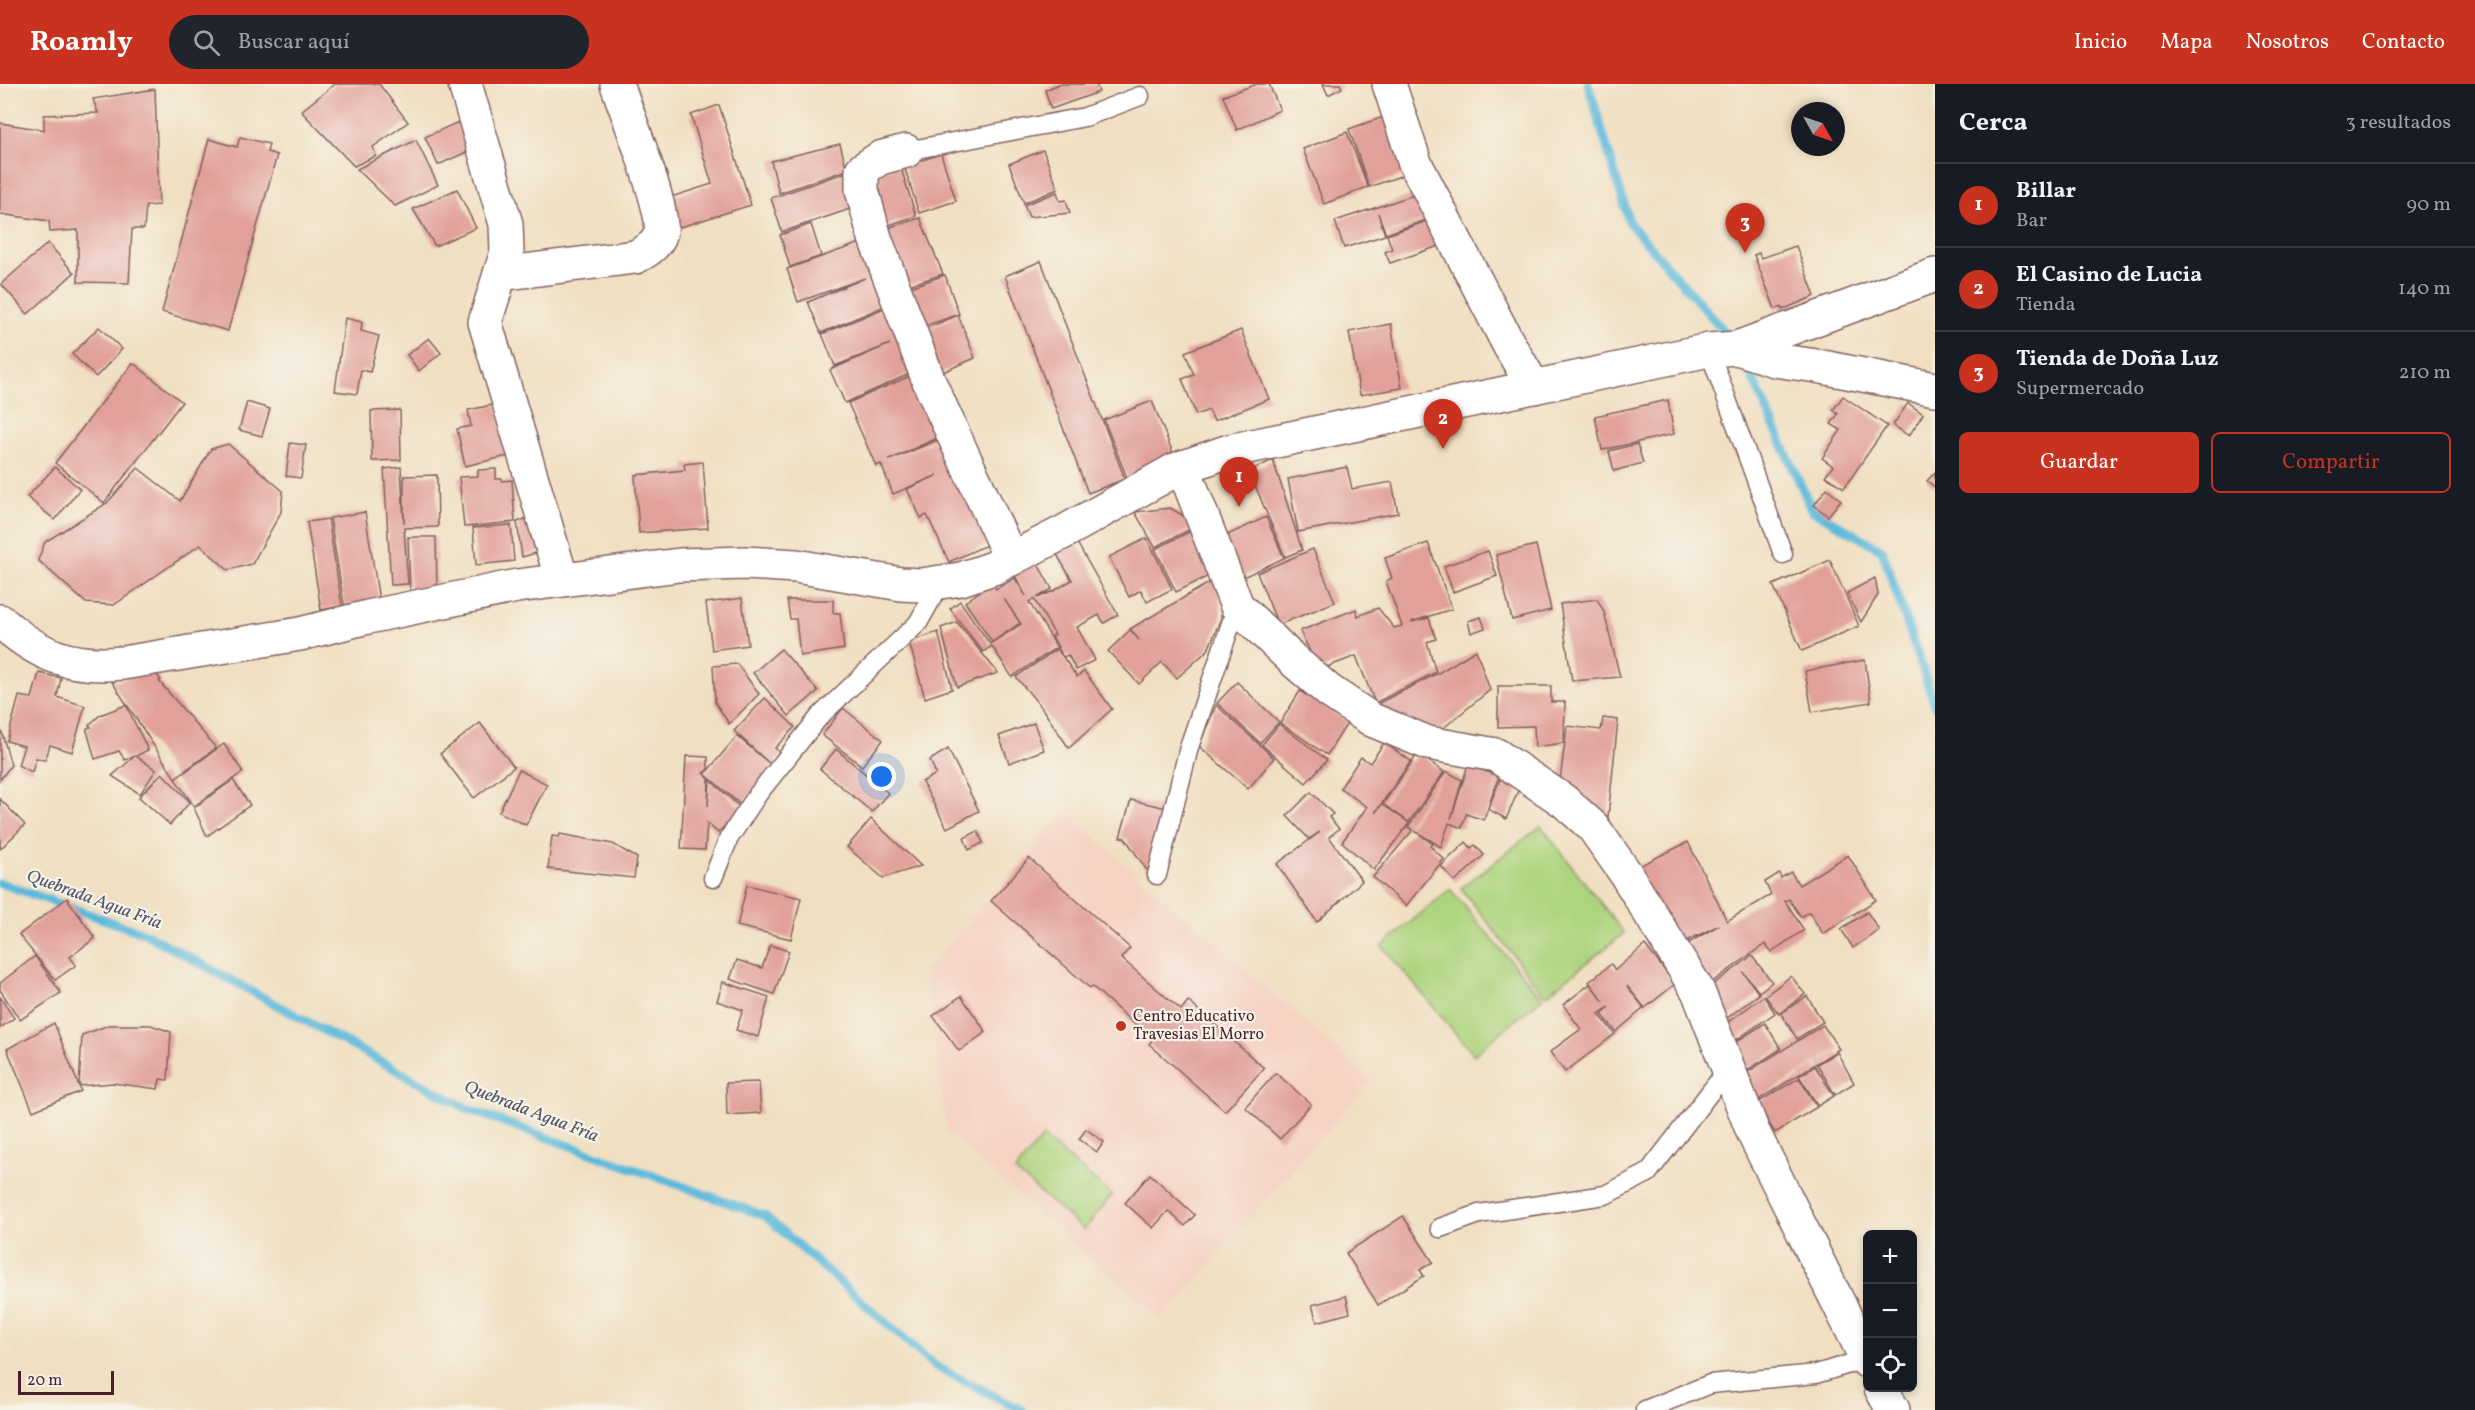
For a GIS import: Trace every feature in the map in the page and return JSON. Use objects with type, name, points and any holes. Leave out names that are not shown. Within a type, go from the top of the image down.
[{"type":"street","points":[[465,84],[506,224],[507,252],[485,322],[562,580]]},
{"type":"street","points":[[500,274],[635,257],[651,249],[661,232],[656,201],[617,84]]},
{"type":"street","points":[[1389,84],[1415,163],[1533,387]]},
{"type":"street","points":[[906,151],[880,158],[862,170],[861,190],[875,238],[930,384],[1011,559]]},
{"type":"street","points":[[0,621],[26,642],[51,657],[74,663],[98,665],[300,634],[368,617],[517,586],[611,576],[679,565],[745,563],[796,567],[901,584],[921,585],[961,579],[1011,559],[1064,532],[1136,490],[1183,467],[1229,451],[1723,349],[1935,275]]},
{"type":"street","points":[[1723,349],[1935,389]]},
{"type":"street","points":[[1183,467],[1237,606],[1329,691],[1372,720],[1428,743],[1496,755],[1564,801],[1593,827],[1624,871],[1698,991],[1753,1132],[1863,1351]]},
{"type":"street","points":[[1884,1392],[1893,1410]]},
{"type":"lane","points":[[906,151],[1085,117],[1140,96]]},
{"type":"lane","points":[[1723,349],[1783,554]]},
{"type":"lane","points":[[713,878],[729,838],[758,795],[820,716],[918,624],[941,582]]},
{"type":"lane","points":[[1157,875],[1189,747],[1237,606]]},
{"type":"lane","points":[[1440,1228],[1479,1214],[1605,1195],[1648,1173],[1728,1069]]},
{"type":"lane","points":[[1646,1410],[1710,1384],[1863,1370]]},
{"type":"shaded area","name":"Centro Educativo Travesias El Morro","points":[[1065,811],[1372,1080],[1161,1320],[947,1132],[925,971]]},
{"type":"green space","points":[[1541,826],[1624,933],[1545,996],[1461,888]]},
{"type":"green space","points":[[1450,889],[1542,998],[1474,1055],[1382,946]]},
{"type":"green space","points":[[1043,1137],[1112,1195],[1084,1230],[1015,1171]]},
{"type":"building","points":[[335,84],[379,84],[408,122],[373,147],[376,156],[354,166],[301,111]]},
{"type":"building","points":[[1059,84],[1096,84],[1099,92],[1051,109],[1045,90]]},
{"type":"building","points":[[1257,84],[1269,84],[1280,110],[1237,130],[1223,96]]},
{"type":"building","points":[[1323,84],[1340,84],[1342,88],[1328,95]]},
{"type":"building","points":[[155,89],[159,205],[146,206],[144,229],[132,229],[129,283],[78,282],[78,230],[50,232],[49,221],[0,214],[0,123],[44,130],[44,115],[98,113],[93,99]]},
{"type":"building","points":[[719,105],[751,205],[677,228],[668,198],[712,184],[691,115]]},
{"type":"building","points":[[1389,115],[1409,173],[1369,187],[1349,129]]},
{"type":"building","points":[[465,119],[478,147],[438,165],[425,137]]},
{"type":"building","points":[[1347,132],[1368,187],[1324,204],[1303,149]]},
{"type":"building","points":[[240,137],[269,144],[267,152],[277,155],[228,331],[162,312],[209,139],[237,147]]},
{"type":"building","points":[[416,140],[438,185],[395,206],[357,169]]},
{"type":"building","points":[[840,144],[847,170],[779,193],[771,161]]},
{"type":"building","points":[[1043,150],[1058,189],[1024,203],[1009,164]]},
{"type":"building","points":[[941,154],[956,201],[919,213],[904,166]]},
{"type":"building","points":[[900,165],[916,216],[883,227],[867,176]]},
{"type":"building","points":[[847,172],[859,206],[782,232],[771,198]]},
{"type":"building","points":[[457,189],[476,228],[435,246],[413,209]]},
{"type":"building","points":[[1057,192],[1060,201],[1066,200],[1070,213],[1029,217],[1024,205]]},
{"type":"building","points":[[1417,194],[1426,220],[1386,234],[1378,213],[1385,235],[1344,248],[1335,221]]},
{"type":"building","points":[[920,218],[943,274],[906,286],[884,229]]},
{"type":"building","points":[[1430,220],[1439,246],[1390,263],[1385,252],[1392,249],[1387,235]]},
{"type":"building","points":[[811,224],[821,256],[790,267],[780,235]]},
{"type":"building","points":[[866,241],[892,303],[821,333],[808,302],[865,278],[798,302],[787,269]]},
{"type":"building","points":[[48,243],[74,273],[28,314],[1,284]]},
{"type":"building","points":[[1796,246],[1815,296],[1782,310],[1781,307],[1775,309],[1754,255],[1759,253],[1761,258]]},
{"type":"building","points":[[1041,261],[1125,479],[1088,493],[1005,276]]},
{"type":"building","points":[[945,275],[959,314],[916,329],[902,290]]},
{"type":"building","points":[[894,304],[918,370],[845,403],[830,370],[890,344],[835,366],[822,334]]},
{"type":"building","points":[[958,315],[975,358],[936,375],[918,332]]},
{"type":"building","points":[[345,318],[362,322],[361,331],[379,336],[370,372],[361,370],[357,394],[335,391]]},
{"type":"building","points":[[1391,324],[1402,388],[1360,395],[1349,332]]},
{"type":"building","points":[[99,327],[122,349],[96,377],[72,354]]},
{"type":"building","points":[[1241,330],[1269,399],[1214,421],[1209,410],[1196,415],[1182,379],[1194,375],[1185,352]]},
{"type":"building","points":[[429,338],[441,353],[419,371],[407,355]]},
{"type":"building","points":[[132,364],[182,402],[104,503],[55,463]]},
{"type":"building","points":[[917,373],[944,435],[889,460],[943,438],[991,543],[949,562],[927,515],[921,518],[907,489],[938,475],[893,494],[881,464],[876,466],[848,403]]},
{"type":"building","points":[[1843,396],[1887,426],[1844,488],[1825,476],[1833,466],[1822,458],[1841,430],[1831,424],[1838,414],[1833,410]]},
{"type":"building","points":[[1668,400],[1674,434],[1602,450],[1595,416]]},
{"type":"building","points":[[1152,401],[1175,458],[1127,478],[1104,420]]},
{"type":"building","points":[[247,402],[270,409],[262,436],[239,430]]},
{"type":"building","points":[[1908,403],[1923,414],[1909,436],[1893,425]]},
{"type":"building","points":[[497,404],[508,456],[465,466],[457,429],[471,426],[468,410]]},
{"type":"building","points":[[400,410],[401,460],[372,461],[371,411]]},
{"type":"building","points":[[290,443],[306,445],[301,478],[286,476]]},
{"type":"building","points":[[228,444],[283,491],[281,512],[252,564],[228,570],[200,545],[114,605],[86,603],[38,560],[45,542],[107,503],[138,468],[180,501],[211,449]]},
{"type":"building","points":[[1637,444],[1643,463],[1614,471],[1609,451]]},
{"type":"building","points":[[1273,460],[1302,550],[1285,557],[1249,471]]},
{"type":"building","points":[[703,462],[708,528],[639,533],[635,475],[685,470],[684,464]]},
{"type":"building","points":[[55,467],[80,489],[55,520],[27,497]]},
{"type":"building","points":[[401,467],[404,523],[404,476],[437,475],[438,527],[404,528],[408,584],[391,585],[384,469]]},
{"type":"building","points":[[1347,467],[1352,489],[1392,482],[1398,513],[1298,532],[1288,479]]},
{"type":"building","points":[[496,469],[496,479],[512,480],[515,522],[464,527],[459,477],[478,476],[478,470]]},
{"type":"building","points":[[1935,472],[1935,487],[1927,481]]},
{"type":"building","points":[[1827,488],[1841,500],[1828,516],[1814,505]]},
{"type":"building","points":[[1170,508],[1199,525],[1155,547],[1135,512]]},
{"type":"building","points":[[365,512],[379,600],[344,605],[330,518]]},
{"type":"building","points":[[533,516],[546,550],[522,557],[517,522]]},
{"type":"building","points":[[1266,517],[1284,558],[1241,578],[1223,537]]},
{"type":"building","points":[[328,519],[342,606],[321,610],[307,522]]},
{"type":"building","points":[[511,525],[514,561],[476,565],[473,528]]},
{"type":"building","points":[[1199,527],[1221,570],[1176,592],[1155,549]]},
{"type":"building","points":[[408,537],[436,537],[437,592],[410,593]]},
{"type":"building","points":[[1147,538],[1172,589],[1147,602],[1141,590],[1129,597],[1109,557]]},
{"type":"building","points":[[1076,541],[1118,615],[1104,623],[1099,615],[1077,627],[1095,660],[1076,670],[1068,655],[1063,657],[1052,636],[1055,635],[1034,599],[1029,602],[1057,647],[1012,677],[992,646],[983,652],[950,609],[960,601],[990,644],[1021,624],[1004,599],[1020,623],[992,642],[965,602],[992,583],[996,589],[1015,578],[1026,596],[1013,572],[1035,559],[1052,589],[1037,598],[1054,591],[1072,580],[1056,553]]},
{"type":"building","points":[[1428,543],[1452,609],[1411,622],[1429,618],[1436,639],[1427,642],[1436,672],[1375,703],[1356,656],[1319,670],[1300,631],[1356,609],[1358,616],[1378,608],[1394,628],[1402,626],[1386,581],[1392,578],[1385,558]]},
{"type":"building","points":[[1536,545],[1551,610],[1512,620],[1496,555]]},
{"type":"building","points":[[1313,549],[1335,602],[1278,625],[1257,573]]},
{"type":"building","points":[[1488,551],[1497,576],[1453,592],[1444,566]]},
{"type":"building","points":[[1830,560],[1859,626],[1802,651],[1773,585]]},
{"type":"building","points":[[1219,577],[1221,618],[1208,650],[1177,678],[1162,662],[1139,684],[1108,651],[1130,630],[1139,640],[1130,629]]},
{"type":"building","points":[[1875,578],[1878,595],[1861,622],[1847,593]]},
{"type":"building","points":[[742,598],[748,645],[712,650],[706,603]]},
{"type":"building","points":[[1597,599],[1604,612],[1620,677],[1572,681],[1560,604]]},
{"type":"building","points":[[787,600],[833,600],[833,613],[840,613],[844,649],[800,656],[796,619],[790,619]]},
{"type":"building","points":[[1481,617],[1485,628],[1471,633],[1468,621]]},
{"type":"building","points":[[957,622],[998,673],[957,687],[941,628]]},
{"type":"building","points":[[938,632],[952,689],[925,698],[909,642]]},
{"type":"building","points":[[781,649],[818,691],[789,716],[753,673]]},
{"type":"building","points":[[1057,649],[1077,677],[1084,671],[1112,709],[1069,748],[1041,707],[1016,677]]},
{"type":"building","points":[[1476,650],[1490,690],[1441,730],[1396,717],[1377,704],[1440,672]]},
{"type":"building","points":[[1865,660],[1871,702],[1812,712],[1805,671]]},
{"type":"building","points":[[737,664],[759,694],[729,724],[715,702],[713,666]]},
{"type":"building","points":[[153,670],[161,680],[159,681],[216,748],[175,778],[112,682]]},
{"type":"building","points":[[39,673],[61,678],[57,697],[85,706],[72,752],[50,745],[45,760],[36,758],[32,772],[18,765],[24,746],[7,741],[19,696],[32,698]]},
{"type":"building","points":[[1237,682],[1279,722],[1260,743],[1217,703]]},
{"type":"building","points":[[1498,686],[1551,686],[1551,702],[1565,702],[1564,743],[1535,747],[1534,726],[1498,727]]},
{"type":"building","points":[[1300,691],[1348,722],[1327,755],[1280,723]]},
{"type":"building","points":[[765,698],[795,727],[775,748],[782,755],[741,805],[705,774],[737,736],[770,764],[734,731]]},
{"type":"building","points":[[126,705],[148,750],[136,756],[156,770],[140,794],[112,776],[135,756],[125,760],[119,751],[95,759],[87,731],[87,728],[91,727],[89,725],[100,715]]},
{"type":"building","points":[[1216,705],[1274,758],[1248,789],[1199,746]]},
{"type":"building","points":[[843,708],[883,740],[862,766],[822,735]]},
{"type":"building","points":[[1603,718],[1618,720],[1608,817],[1559,788],[1567,726],[1601,730]]},
{"type":"building","points":[[480,723],[514,767],[474,798],[440,754]]},
{"type":"building","points":[[1034,723],[1044,750],[1009,763],[999,736]]},
{"type":"building","points":[[1279,724],[1327,760],[1306,783],[1262,745]]},
{"type":"building","points":[[0,726],[11,765],[0,780]]},
{"type":"building","points":[[1384,743],[1411,761],[1375,813],[1382,804],[1409,823],[1374,870],[1342,842],[1367,807],[1340,788],[1361,757],[1370,763]]},
{"type":"building","points":[[224,744],[243,772],[194,806],[175,779]]},
{"type":"building","points":[[836,749],[888,793],[872,812],[820,769]]},
{"type":"building","points":[[948,749],[979,811],[947,828],[922,782],[936,774],[930,760]]},
{"type":"building","points":[[1418,753],[1444,772],[1409,822],[1383,804]]},
{"type":"building","points":[[686,756],[708,757],[708,769],[703,773],[709,779],[708,806],[710,780],[741,808],[718,833],[707,823],[705,850],[681,849]]},
{"type":"building","points":[[1468,765],[1499,776],[1484,820],[1466,814],[1462,828],[1449,823],[1441,847],[1415,831],[1433,844],[1430,846],[1444,859],[1406,906],[1373,877],[1413,830],[1408,827],[1446,771],[1462,780],[1451,819]]},
{"type":"building","points":[[519,770],[547,784],[526,825],[499,812]]},
{"type":"building","points":[[162,773],[190,802],[170,825],[139,797]]},
{"type":"building","points":[[1501,777],[1519,789],[1506,819],[1488,809]]},
{"type":"building","points":[[233,780],[250,805],[207,836],[194,808]]},
{"type":"building","points":[[1311,792],[1333,814],[1329,817],[1339,829],[1329,837],[1362,881],[1317,922],[1277,864],[1320,832],[1309,839],[1287,816]]},
{"type":"building","points":[[0,799],[25,825],[0,849]]},
{"type":"building","points":[[1131,800],[1167,808],[1151,871],[1146,869],[1125,838],[1120,837]]},
{"type":"building","points":[[871,819],[921,866],[883,878],[847,847]]},
{"type":"building","points":[[978,831],[983,843],[969,850],[964,838]]},
{"type":"building","points":[[560,834],[613,844],[637,858],[634,878],[548,869],[552,836],[559,837]]},
{"type":"building","points":[[1466,842],[1471,848],[1475,845],[1484,855],[1455,882],[1441,866]]},
{"type":"building","points":[[1688,842],[1727,921],[1771,895],[1765,882],[1779,873],[1781,878],[1791,872],[1799,885],[1848,855],[1876,900],[1823,934],[1809,912],[1801,917],[1789,899],[1785,901],[1804,930],[1771,952],[1765,944],[1704,988],[1680,948],[1719,925],[1677,946],[1637,867]]},
{"type":"building","points":[[1029,858],[1130,948],[1121,958],[1181,1010],[1188,1001],[1264,1068],[1225,1111],[1149,1044],[1152,1040],[1092,986],[1090,988],[991,901]]},
{"type":"building","points":[[747,885],[801,898],[791,939],[737,926]]},
{"type":"building","points":[[67,898],[95,938],[70,957],[76,965],[55,980],[19,935]]},
{"type":"building","points":[[1867,912],[1879,930],[1853,948],[1841,929]]},
{"type":"building","points":[[770,945],[789,951],[774,994],[730,979],[737,960],[762,968]]},
{"type":"building","points":[[1645,945],[1675,984],[1645,1008],[1627,986],[1644,1008],[1616,1032],[1602,1014],[1609,1007],[1599,1014],[1615,1034],[1565,1072],[1550,1052],[1581,1029],[1563,1005],[1590,984],[1604,1002],[1589,982],[1611,964],[1615,970]]},
{"type":"building","points":[[35,956],[61,993],[20,1020],[0,990],[0,983]]},
{"type":"building","points":[[1752,956],[1772,982],[1759,992],[1743,972],[1759,994],[1722,1022],[1700,994]]},
{"type":"building","points":[[1791,976],[1805,994],[1779,1014],[1765,996]]},
{"type":"building","points":[[723,982],[769,997],[758,1037],[736,1030],[743,1010],[717,1001]]},
{"type":"building","points":[[961,996],[986,1032],[959,1051],[933,1016]]},
{"type":"building","points":[[1764,996],[1775,1013],[1732,1043],[1721,1027]]},
{"type":"building","points":[[1807,996],[1823,1022],[1797,1039],[1781,1013]]},
{"type":"building","points":[[0,997],[14,1018],[0,1028]]},
{"type":"building","points":[[54,1023],[81,1091],[33,1111],[7,1049]]},
{"type":"building","points":[[1765,1023],[1781,1049],[1743,1073],[1728,1047]]},
{"type":"building","points":[[109,1025],[151,1025],[171,1032],[168,1080],[160,1079],[158,1089],[113,1083],[79,1086],[82,1035]]},
{"type":"building","points":[[1823,1025],[1839,1049],[1757,1101],[1741,1076]]},
{"type":"building","points":[[1837,1052],[1854,1083],[1835,1095],[1817,1064]]},
{"type":"building","points":[[1815,1066],[1834,1096],[1818,1106],[1799,1076]]},
{"type":"building","points":[[1276,1073],[1311,1104],[1280,1139],[1245,1107]]},
{"type":"building","points":[[1799,1078],[1817,1107],[1775,1133],[1757,1103]]},
{"type":"building","points":[[759,1082],[761,1113],[727,1115],[726,1083]]},
{"type":"building","points":[[1086,1129],[1104,1142],[1097,1152],[1079,1139]]},
{"type":"building","points":[[1150,1174],[1195,1215],[1185,1226],[1168,1211],[1153,1228],[1125,1203]]},
{"type":"building","points":[[1403,1216],[1433,1262],[1420,1270],[1424,1276],[1378,1305],[1346,1253]]},
{"type":"building","points":[[1346,1296],[1350,1313],[1317,1322],[1312,1305]]},
{"type":"waterway","points":[[1588,84],[1630,224],[1732,340]]},
{"type":"waterway","points":[[1744,359],[1812,510],[1882,550],[1935,706]]},
{"type":"waterway","name":"Quebrada Agua Fría","points":[[0,883],[146,934],[470,1110],[765,1216],[935,1366],[1022,1410]]},
{"type":"place","name":"Tienda de Doña Luz","points":[[1745,253]]},
{"type":"place","name":"El Casino de Lucia","points":[[1443,449]]},
{"type":"place","name":"Billar","points":[[1239,507]]},
{"type":"place","name":"Centro Educativo Travesias El Morro","points":[[1121,1026]]}]
